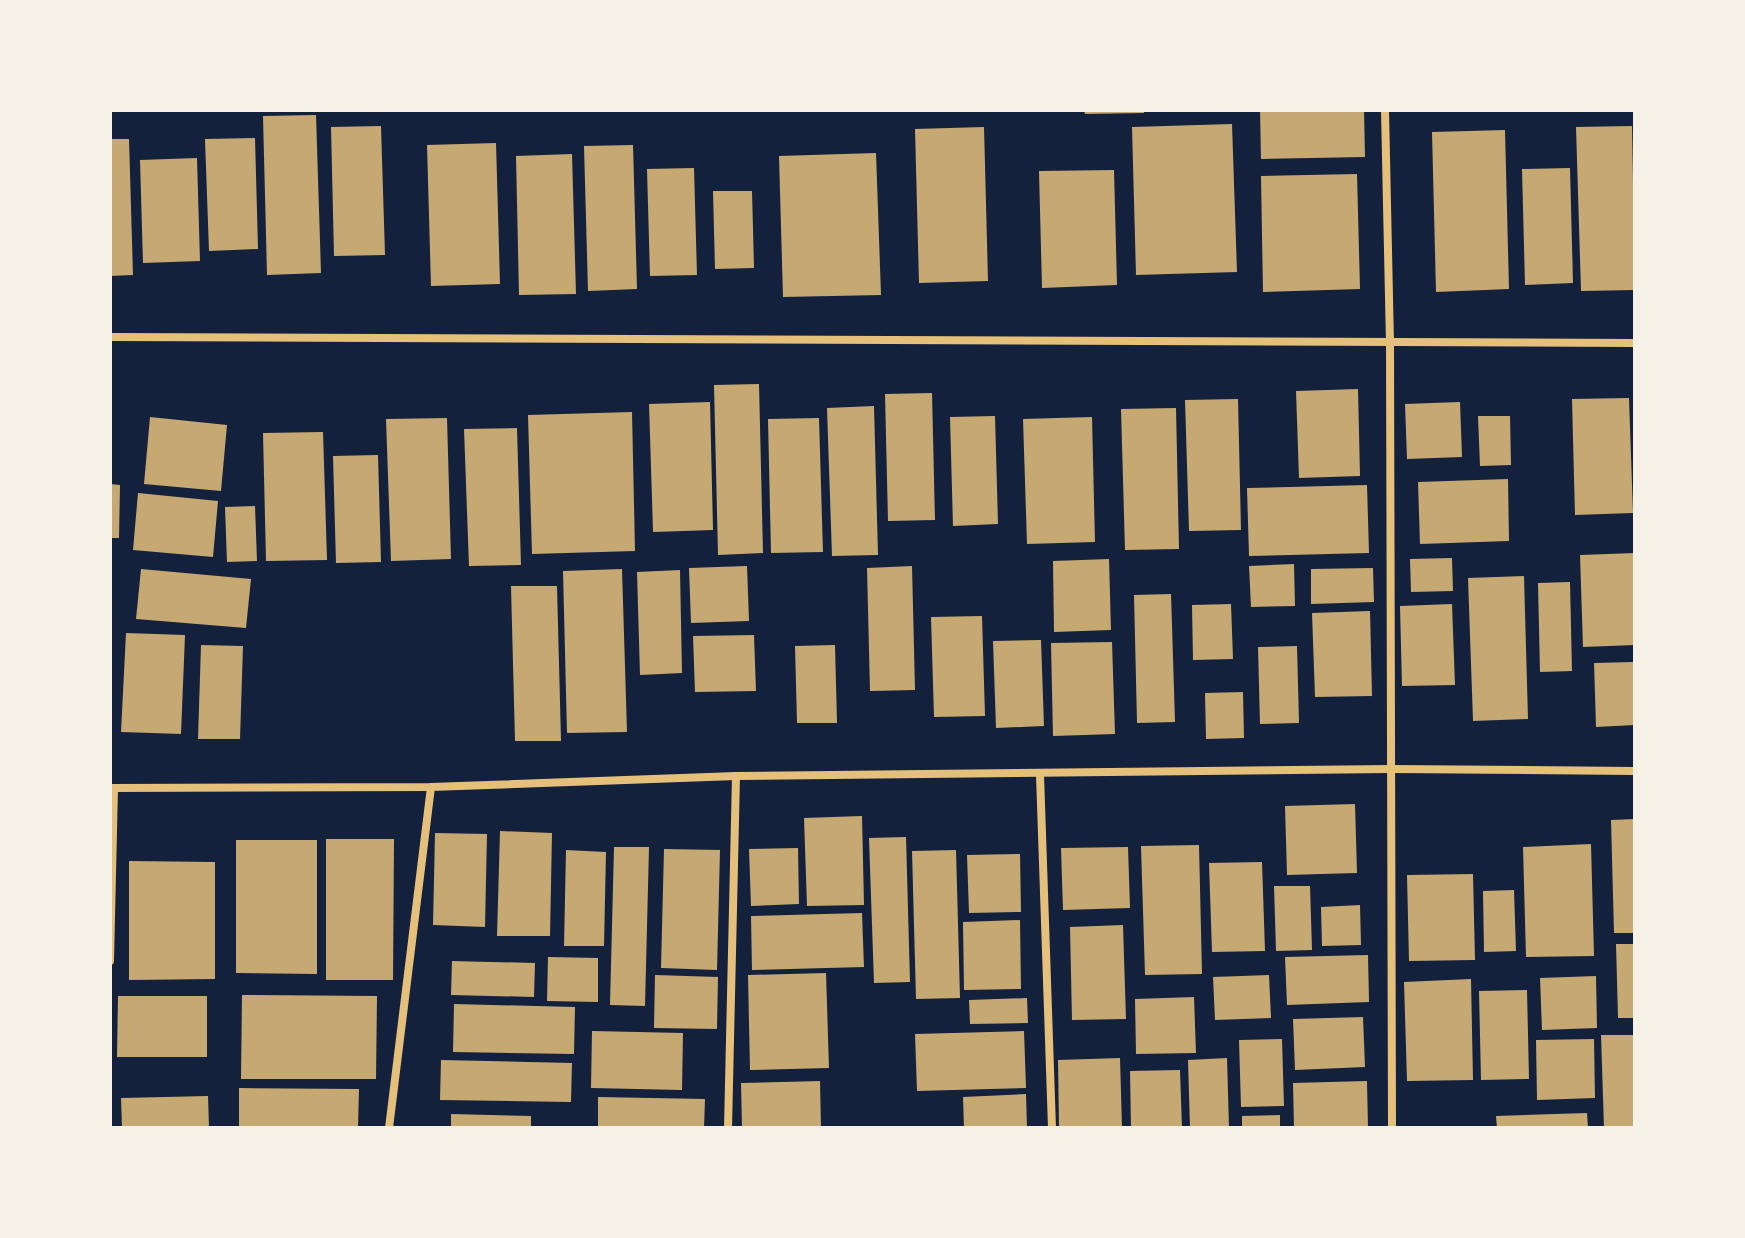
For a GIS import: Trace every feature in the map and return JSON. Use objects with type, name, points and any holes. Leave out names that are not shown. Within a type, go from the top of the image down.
[{"type":"street","points":[[1385,110],[1390,344],[1392,1128]]},
{"type":"street","points":[[110,337],[1635,343]]},
{"type":"street","points":[[110,961],[112,788],[431,787],[736,776],[1391,769],[1635,771]]},
{"type":"street","points":[[1040,775],[1052,1128]]},
{"type":"street","points":[[728,1128],[736,776]]},
{"type":"street","points":[[389,1128],[431,787]]},
{"type":"building","points":[[1084,110],[1144,110],[1144,113],[1085,114]]},
{"type":"building","points":[[1260,110],[1364,110],[1365,157],[1261,159]]},
{"type":"building","points":[[316,115],[321,273],[267,275],[263,116]]},
{"type":"building","points":[[1232,124],[1237,272],[1136,275],[1132,127]]},
{"type":"building","points":[[381,126],[385,255],[334,256],[331,127]]},
{"type":"building","points":[[1632,126],[1635,290],[1581,291],[1576,127]]},
{"type":"building","points":[[984,127],[988,281],[919,283],[915,129]]},
{"type":"building","points":[[1505,130],[1509,289],[1436,292],[1432,132]]},
{"type":"building","points":[[255,138],[258,249],[209,251],[205,139]]},
{"type":"building","points":[[110,139],[129,139],[133,275],[110,276]]},
{"type":"building","points":[[496,143],[500,284],[431,286],[427,145]]},
{"type":"building","points":[[633,145],[637,289],[588,291],[584,146]]},
{"type":"building","points":[[876,153],[881,295],[783,297],[779,156]]},
{"type":"building","points":[[572,154],[576,294],[519,295],[516,156]]},
{"type":"building","points":[[197,158],[200,261],[143,263],[140,160]]},
{"type":"building","points":[[694,168],[697,275],[650,276],[647,169]]},
{"type":"building","points":[[1570,168],[1573,283],[1525,285],[1522,169]]},
{"type":"building","points":[[1114,170],[1117,285],[1042,288],[1039,171]]},
{"type":"building","points":[[1357,174],[1360,289],[1263,292],[1261,176]]},
{"type":"building","points":[[713,191],[752,191],[754,268],[715,269]]},
{"type":"building","points":[[759,384],[763,553],[718,555],[714,385]]},
{"type":"building","points":[[1358,389],[1360,476],[1299,478],[1296,391]]},
{"type":"building","points":[[932,393],[935,520],[888,521],[885,394]]},
{"type":"building","points":[[1629,398],[1633,513],[1575,515],[1572,399]]},
{"type":"building","points":[[1238,399],[1241,530],[1189,531],[1185,400]]},
{"type":"building","points":[[710,402],[713,530],[653,532],[649,404]]},
{"type":"building","points":[[1460,402],[1462,457],[1407,459],[1405,404]]},
{"type":"building","points":[[874,406],[878,555],[832,556],[827,408]]},
{"type":"building","points":[[1176,408],[1179,549],[1125,550],[1121,409]]},
{"type":"building","points":[[632,412],[635,551],[532,554],[528,415]]},
{"type":"building","points":[[995,416],[998,524],[953,526],[950,417]]},
{"type":"building","points":[[1478,416],[1510,416],[1511,465],[1480,466]]},
{"type":"building","points":[[150,417],[227,425],[221,491],[144,484]]},
{"type":"building","points":[[1092,417],[1095,542],[1027,544],[1023,419]]},
{"type":"building","points":[[447,418],[451,559],[391,561],[386,419]]},
{"type":"building","points":[[819,418],[823,552],[771,553],[768,419]]},
{"type":"building","points":[[517,428],[521,565],[469,566],[464,429]]},
{"type":"building","points":[[323,432],[327,560],[266,561],[263,433]]},
{"type":"building","points":[[378,455],[381,562],[336,563],[333,456]]},
{"type":"building","points":[[1508,479],[1509,541],[1420,544],[1418,482]]},
{"type":"building","points":[[110,484],[120,485],[119,538],[110,538]]},
{"type":"building","points":[[1367,485],[1369,553],[1249,556],[1247,488]]},
{"type":"building","points":[[138,493],[218,501],[213,557],[133,550]]},
{"type":"building","points":[[255,506],[257,561],[227,562],[225,507]]},
{"type":"building","points":[[1635,553],[1635,645],[1583,647],[1580,555]]},
{"type":"building","points":[[1452,558],[1453,591],[1411,592],[1410,559]]},
{"type":"building","points":[[1109,559],[1111,630],[1054,632],[1053,561]]},
{"type":"building","points":[[1294,564],[1295,606],[1251,607],[1249,566]]},
{"type":"building","points":[[747,566],[749,621],[691,623],[689,568]]},
{"type":"building","points":[[912,566],[915,690],[870,691],[867,568]]},
{"type":"building","points":[[1373,568],[1374,602],[1311,604],[1311,569]]},
{"type":"building","points":[[141,569],[251,579],[246,628],[136,619]]},
{"type":"building","points":[[622,569],[627,732],[567,733],[563,571]]},
{"type":"building","points":[[680,570],[682,673],[640,675],[637,572]]},
{"type":"building","points":[[1524,576],[1528,719],[1473,721],[1468,578]]},
{"type":"building","points":[[1570,582],[1572,671],[1540,672],[1538,583]]},
{"type":"building","points":[[511,586],[557,586],[561,741],[515,741]]},
{"type":"building","points":[[1171,594],[1175,722],[1137,723],[1134,595]]},
{"type":"building","points":[[1231,604],[1233,659],[1193,660],[1192,605]]},
{"type":"building","points":[[1452,604],[1455,685],[1402,686],[1400,606]]},
{"type":"building","points":[[1370,611],[1372,696],[1315,697],[1312,613]]},
{"type":"building","points":[[982,616],[985,716],[934,717],[931,617]]},
{"type":"building","points":[[126,633],[185,635],[181,734],[121,732]]},
{"type":"building","points":[[754,635],[756,691],[695,692],[693,636]]},
{"type":"building","points":[[1041,640],[1044,726],[996,728],[993,641]]},
{"type":"building","points":[[1112,642],[1115,734],[1053,736],[1051,643]]},
{"type":"building","points":[[201,645],[243,646],[240,739],[198,739]]},
{"type":"building","points":[[835,645],[837,723],[797,723],[795,646]]},
{"type":"building","points":[[1297,646],[1299,723],[1260,724],[1258,647]]},
{"type":"building","points":[[1634,662],[1635,725],[1596,727],[1594,663]]},
{"type":"building","points":[[1243,692],[1244,738],[1206,739],[1205,693]]},
{"type":"building","points":[[1355,804],[1357,873],[1287,875],[1285,806]]},
{"type":"building","points":[[862,816],[864,905],[807,906],[804,818]]},
{"type":"building","points":[[1635,819],[1635,933],[1614,933],[1611,820]]},
{"type":"building","points":[[500,831],[552,833],[550,936],[497,936]]},
{"type":"building","points":[[435,833],[487,834],[485,927],[433,925]]},
{"type":"building","points":[[906,837],[910,982],[874,983],[869,838]]},
{"type":"building","points":[[326,839],[394,839],[393,980],[326,980]]},
{"type":"building","points":[[236,840],[317,840],[317,974],[236,973]]},
{"type":"building","points":[[1591,844],[1594,956],[1526,957],[1523,847]]},
{"type":"building","points":[[1199,845],[1202,974],[1145,975],[1141,846]]},
{"type":"building","points":[[614,847],[649,847],[645,1006],[610,1005]]},
{"type":"building","points":[[1128,847],[1130,908],[1063,910],[1061,848]]},
{"type":"building","points":[[798,848],[799,904],[751,906],[749,849]]},
{"type":"building","points":[[664,849],[720,850],[717,970],[661,968]]},
{"type":"building","points":[[566,850],[606,852],[604,946],[564,946]]},
{"type":"building","points":[[956,850],[960,998],[916,999],[912,851]]},
{"type":"building","points":[[1020,854],[1021,912],[969,913],[967,855]]},
{"type":"building","points":[[129,861],[215,862],[215,979],[129,980]]},
{"type":"building","points":[[1262,862],[1265,951],[1212,952],[1209,863]]},
{"type":"building","points":[[1473,874],[1475,960],[1409,961],[1407,875]]},
{"type":"building","points":[[1274,886],[1310,886],[1312,950],[1276,951]]},
{"type":"building","points":[[1514,890],[1516,951],[1484,952],[1483,891]]},
{"type":"building","points":[[1360,905],[1361,945],[1322,946],[1321,907]]},
{"type":"building","points":[[862,913],[864,967],[752,970],[751,916]]},
{"type":"building","points":[[1020,920],[1021,989],[964,990],[963,922]]},
{"type":"building","points":[[1123,925],[1126,1019],[1072,1020],[1070,927]]},
{"type":"building","points":[[1616,944],[1635,944],[1635,1018],[1618,1018]]},
{"type":"building","points":[[1368,955],[1369,1002],[1287,1005],[1285,957]]},
{"type":"building","points":[[548,957],[598,958],[598,1002],[547,1001]]},
{"type":"building","points":[[452,961],[535,963],[534,997],[451,995]]},
{"type":"building","points":[[826,973],[829,1068],[750,1070],[748,975]]},
{"type":"building","points":[[655,975],[718,977],[717,1029],[654,1028]]},
{"type":"building","points":[[1269,975],[1271,1018],[1215,1020],[1213,977]]},
{"type":"building","points":[[1596,976],[1597,1028],[1542,1030],[1540,978]]},
{"type":"building","points":[[1471,979],[1473,1080],[1407,1081],[1404,982]]},
{"type":"building","points":[[1527,990],[1529,1079],[1481,1080],[1479,991]]},
{"type":"building","points":[[242,995],[377,996],[376,1079],[241,1079]]},
{"type":"building","points":[[118,996],[207,996],[207,1057],[117,1057]]},
{"type":"building","points":[[1194,997],[1196,1053],[1136,1054],[1135,999]]},
{"type":"building","points":[[1027,998],[1028,1023],[970,1024],[969,1000]]},
{"type":"building","points":[[454,1004],[575,1007],[574,1054],[453,1052]]},
{"type":"building","points":[[1363,1017],[1365,1067],[1295,1070],[1293,1019]]},
{"type":"building","points":[[592,1031],[683,1033],[682,1090],[591,1088]]},
{"type":"building","points":[[1024,1031],[1026,1088],[917,1091],[915,1034]]},
{"type":"building","points":[[1601,1035],[1635,1035],[1635,1128],[1604,1128]]},
{"type":"building","points":[[1282,1039],[1284,1106],[1241,1107],[1239,1040]]},
{"type":"building","points":[[1594,1039],[1595,1098],[1537,1100],[1536,1040]]},
{"type":"building","points":[[1120,1058],[1122,1128],[1059,1128],[1058,1060]]},
{"type":"building","points":[[1227,1058],[1229,1128],[1190,1128],[1188,1060]]},
{"type":"building","points":[[441,1060],[572,1063],[571,1102],[440,1100]]},
{"type":"building","points":[[1180,1070],[1182,1128],[1131,1128],[1130,1071]]},
{"type":"building","points":[[820,1081],[821,1128],[742,1128],[741,1083]]},
{"type":"building","points":[[1367,1081],[1368,1128],[1294,1128],[1293,1083]]},
{"type":"building","points":[[239,1088],[359,1089],[358,1128],[239,1128]]},
{"type":"building","points":[[1026,1094],[1027,1128],[964,1128],[963,1097]]},
{"type":"building","points":[[208,1096],[209,1128],[122,1128],[121,1098]]},
{"type":"building","points":[[598,1097],[705,1099],[704,1128],[598,1128]]},
{"type":"building","points":[[1587,1113],[1588,1128],[1497,1128],[1496,1116]]},
{"type":"building","points":[[451,1114],[531,1116],[531,1128],[451,1128]]},
{"type":"building","points":[[1280,1115],[1280,1128],[1242,1128],[1242,1116]]}]
